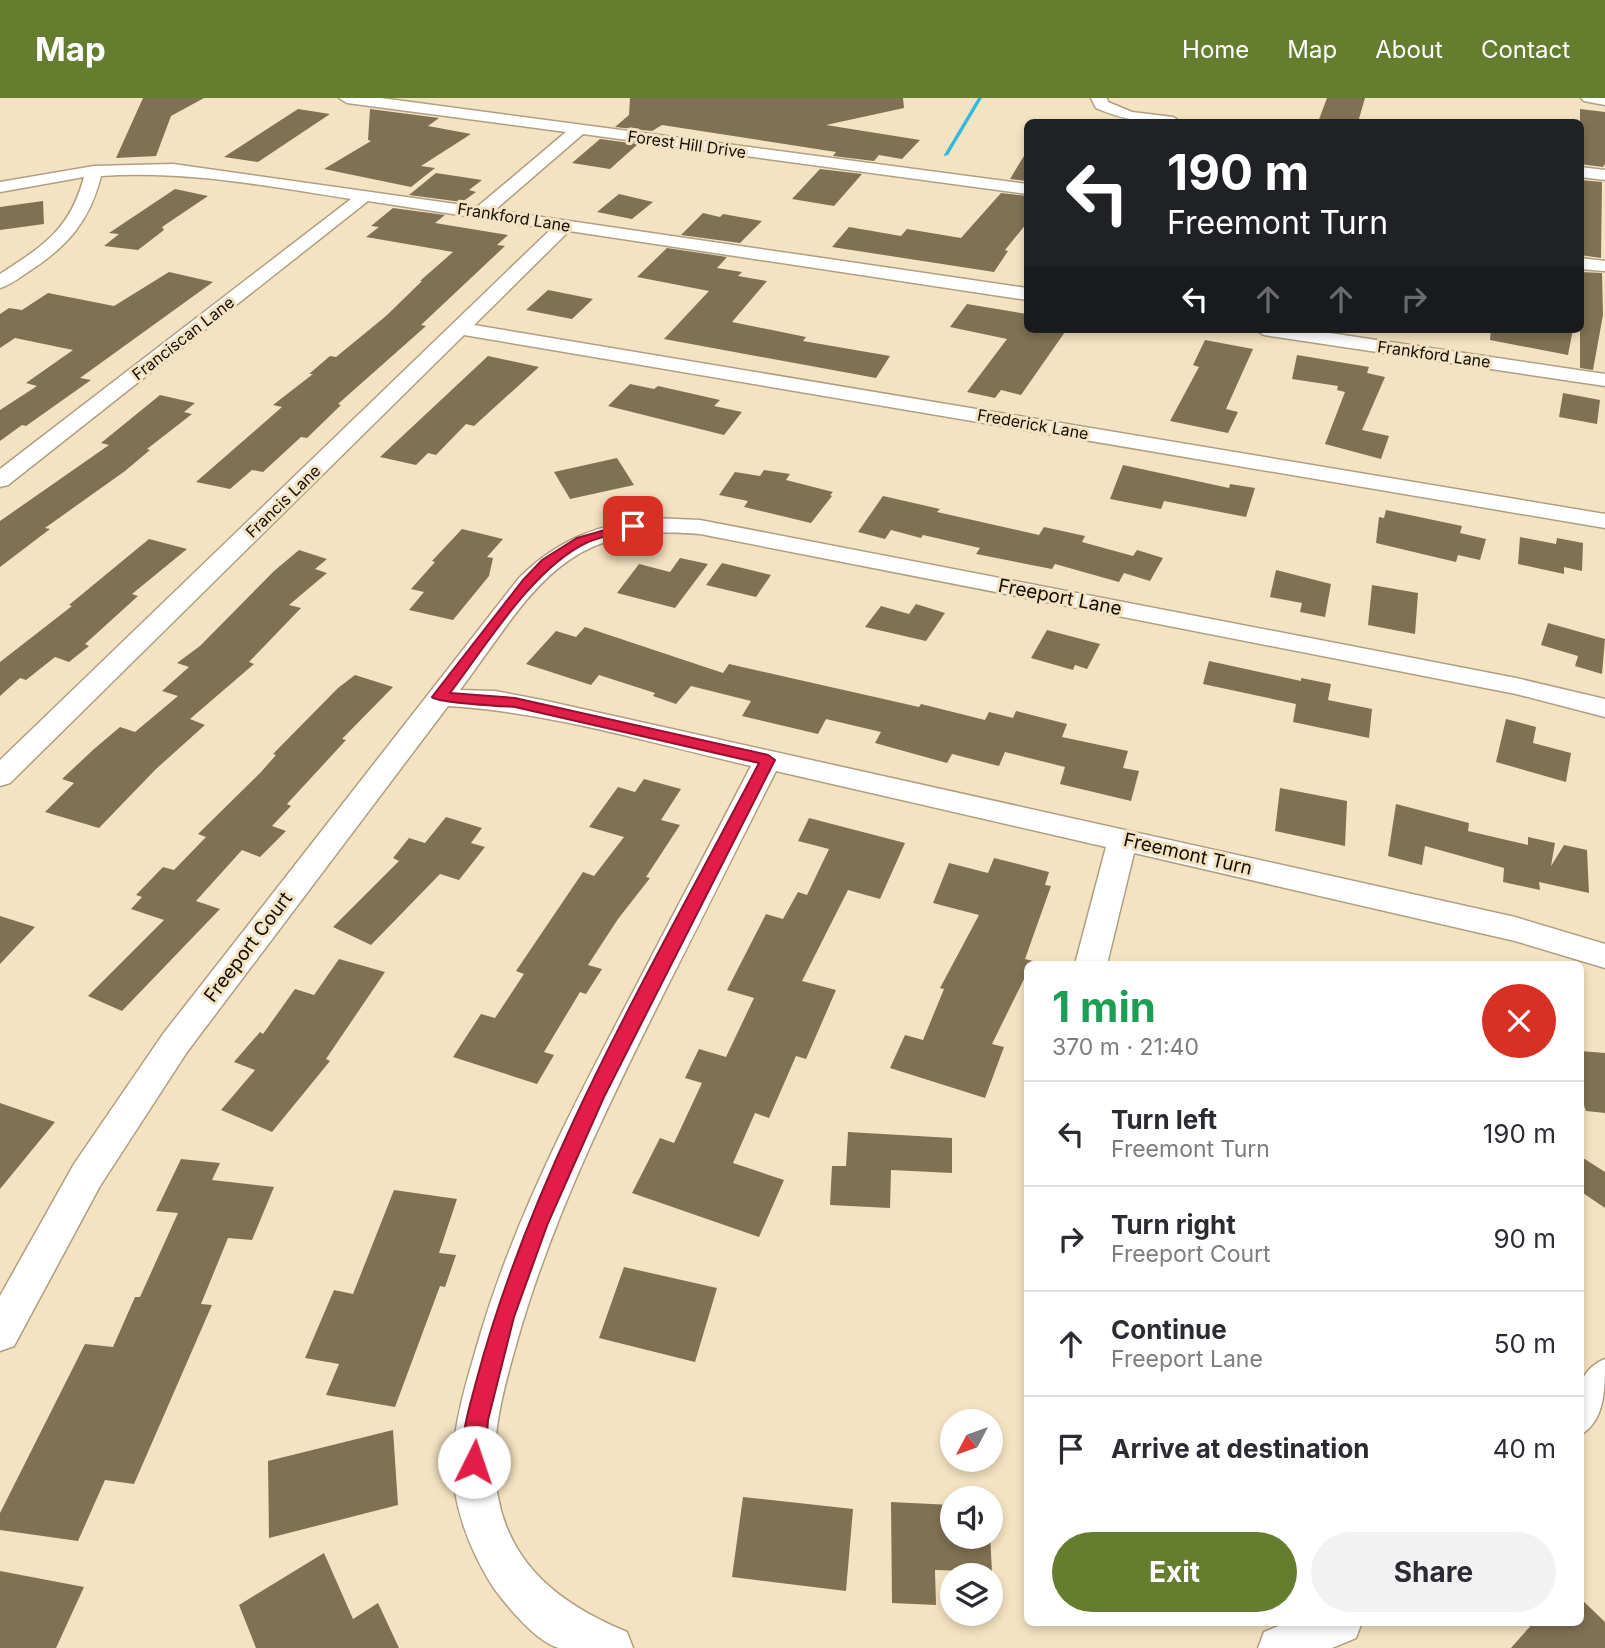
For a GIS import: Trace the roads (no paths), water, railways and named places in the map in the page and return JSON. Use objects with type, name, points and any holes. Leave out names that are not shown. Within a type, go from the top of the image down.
[{"type":"street","name":"Forest Hill Drive","points":[[347,98],[1024,190]]},
{"type":"street","points":[[1099,98],[1101,105],[1113,112],[1155,119]]},
{"type":"street","points":[[1589,98],[1605,100]]},
{"type":"street","points":[[482,212],[578,130]]},
{"type":"street","name":"Frankford Lane","points":[[0,187],[94,171],[183,169],[1024,294]]},
{"type":"street","points":[[0,282],[48,251],[68,232],[86,206],[94,171]]},
{"type":"street","points":[[1584,172],[1605,174]]},
{"type":"street","name":"Franciscan Lane","points":[[0,480],[366,195]]},
{"type":"street","name":"Francis Lane","points":[[0,776],[565,225]]},
{"type":"street","points":[[1584,263],[1605,266]]},
{"type":"street","name":"Frederick Lane","points":[[460,328],[1605,521]]},
{"type":"street","name":"Frankford Lane","points":[[1291,333],[1605,380]]},
{"type":"street","name":"Freeport Lane","points":[[528,583],[557,555],[597,534],[633,526],[685,525],[1503,683],[1605,708]]},
{"type":"street","name":"Freeport Court","points":[[0,1333],[87,1175],[149,1080],[251,941],[528,583]]},
{"type":"street","name":"Freemont Turn","points":[[439,697],[515,703],[1540,934],[1605,957]]},
{"type":"street","points":[[611,1648],[565,1627],[541,1611],[519,1588],[503,1564],[480,1508],[474,1479],[477,1420],[504,1317],[558,1177],[595,1096],[768,760]]},
{"type":"street","points":[[1092,961],[1123,839]]},
{"type":"street","points":[[1584,1409],[1605,1378]]},
{"type":"street","points":[[1280,1648],[1331,1626]]},
{"type":"waterway","points":[[946,155],[980,98]]}]
